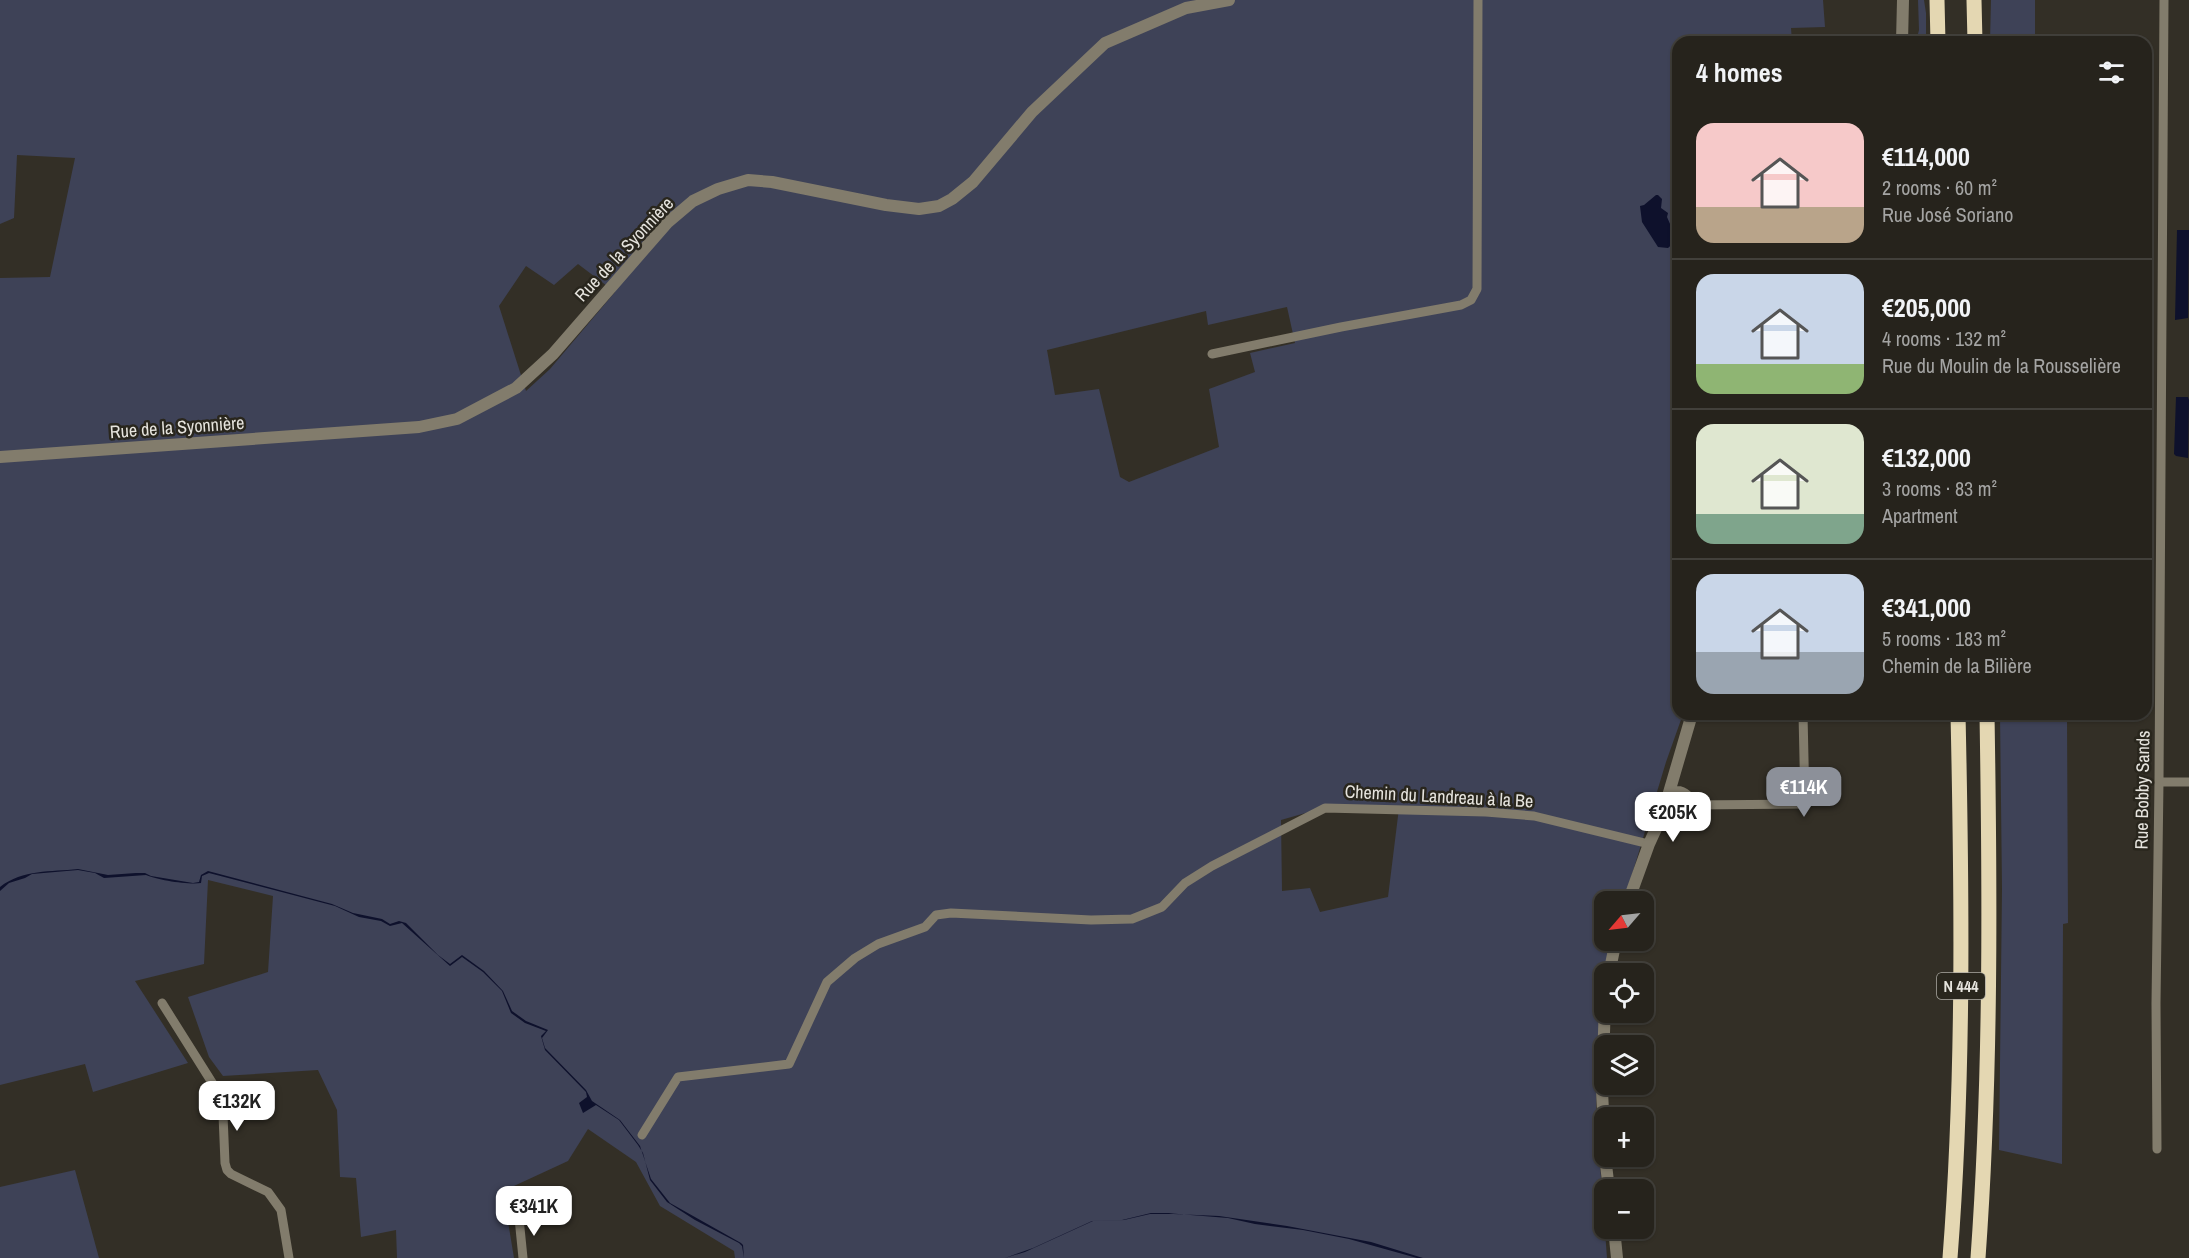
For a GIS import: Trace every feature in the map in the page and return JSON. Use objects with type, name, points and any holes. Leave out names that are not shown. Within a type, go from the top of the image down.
[{"type":"highway","points":[[1937,0],[1938,36]]},
{"type":"highway","points":[[1946,0],[1947,36]]},
{"type":"highway","points":[[1974,0],[1975,36]]},
{"type":"highway","points":[[1974,16],[1983,13],[1983,0]]},
{"type":"highway","name":"N 444","points":[[1950,1258],[1957,1154],[1961,1008],[1958,720]]},
{"type":"highway","name":"N 444","points":[[1978,1258],[1989,1004],[1987,720]]},
{"type":"street","name":"Rue de la Syonnière","points":[[0,457],[419,427],[457,419],[516,388],[553,354],[667,223],[693,201],[718,189],[748,180],[772,182],[886,205],[919,209],[939,206],[973,182],[1032,112],[1105,43],[1186,8],[1229,0]]},
{"type":"street","points":[[1212,354],[1461,305],[1471,300],[1477,290],[1478,0]]},
{"type":"street","points":[[1902,36],[1903,0]]},
{"type":"street","name":"Rue Bobby Sands","points":[[2157,1149],[2156,1003],[2164,0]]},
{"type":"street","points":[[1632,891],[1665,809],[1665,801],[1690,720]]},
{"type":"street","points":[[1690,805],[1805,804],[1803,720]]},
{"type":"street","points":[[1681,748],[1680,775],[1684,794]]},
{"type":"street","points":[[2159,782],[2189,782]]},
{"type":"street","points":[[1649,844],[1686,815],[1690,805],[1689,799],[1684,794],[1676,792],[1668,796]]},
{"type":"street","name":"Chemin du Landreau à la Be","points":[[642,1135],[678,1077],[789,1064],[827,982],[855,958],[879,944],[925,927],[936,915],[951,913],[1091,920],[1132,919],[1162,907],[1185,883],[1212,866],[1325,808],[1486,812],[1534,816],[1649,844]]},
{"type":"street","points":[[1665,809],[1669,816],[1678,819]]},
{"type":"street","points":[[162,1003],[218,1092],[223,1115],[223,1142],[227,1170],[268,1192],[281,1210],[289,1258]]},
{"type":"street","points":[[1603,1107],[1604,1023]]},
{"type":"street","points":[[519,1218],[523,1258]]},
{"type":"shaded area","points":[[0,0],[1823,0],[1825,27],[1791,28],[1792,36],[1672,36],[1672,720],[1681,720],[1627,891],[1594,891],[1594,951],[1609,951],[1606,963],[1594,963],[1594,1023],[1600,1023],[1599,1035],[1594,1035],[1594,1095],[1597,1095],[1596,1107],[1594,1107],[1594,1167],[1600,1167],[1601,1179],[1594,1179],[1594,1239],[1606,1239],[1607,1258],[735,1258],[734,1251],[660,1206],[636,1162],[588,1129],[568,1161],[503,1191],[514,1258],[397,1258],[396,1230],[361,1237],[356,1178],[340,1177],[337,1110],[318,1070],[223,1076],[209,1057],[188,997],[268,972],[273,896],[208,880],[204,964],[135,981],[188,1063],[93,1092],[85,1064],[0,1085],[0,278],[50,277],[75,158],[17,155],[14,218],[0,224]],"holes":[[[578,264],[615,292],[550,369],[526,391],[499,306],[526,266],[554,285]],[[1287,307],[1295,343],[1250,353],[1255,372],[1209,389],[1219,447],[1129,482],[1120,477],[1099,389],[1055,395],[1047,350],[1206,311],[1208,325]],[[1399,808],[1388,897],[1320,912],[1310,888],[1282,891],[1281,820],[1309,812]]]},
{"type":"shaded area","points":[[1918,0],[1924,0],[1926,36],[1918,36]]},
{"type":"shaded area","points":[[1991,0],[2035,0],[2035,36],[1990,36]]},
{"type":"shaded area","points":[[1656,195],[1662,199],[1661,208],[1668,213],[1667,217],[1672,228],[1672,244],[1668,248],[1658,247],[1642,222],[1640,206]]},
{"type":"shaded area","points":[[2177,230],[2189,230],[2188,318],[2175,320]]},
{"type":"shaded area","points":[[2176,397],[2188,397],[2189,400],[2188,458],[2174,454]]},
{"type":"shaded area","points":[[2000,720],[2067,720],[2068,923],[2063,924],[2062,1164],[1999,1150],[2002,889]]},
{"type":"shaded area","points":[[78,869],[108,875],[145,873],[193,883],[165,880],[146,875],[104,878],[95,873],[78,870],[32,874],[9,883],[0,891],[0,887],[9,881],[28,874]]},
{"type":"shaded area","points":[[208,871],[332,904],[353,913],[382,919],[390,924],[399,921],[406,923],[450,964],[462,955],[484,971],[503,991],[512,1011],[526,1021],[548,1030],[542,1038],[545,1048],[586,1090],[592,1101],[620,1120],[642,1151],[619,1120],[596,1105],[583,1113],[579,1103],[587,1097],[586,1092],[545,1050],[541,1036],[546,1031],[525,1023],[511,1013],[502,991],[483,972],[462,957],[450,966],[402,923],[390,926],[381,921],[359,917],[335,906],[209,873],[202,876],[201,883],[193,883],[199,882],[201,875]]},
{"type":"shaded area","points":[[645,1162],[651,1179],[670,1203],[741,1243],[743,1245],[744,1258],[742,1246],[739,1243],[667,1202],[650,1180]]},
{"type":"shaded area","points":[[75,1170],[99,1258],[0,1258],[0,1187]]},
{"type":"shaded area","points":[[1160,1213],[1124,1220],[1093,1221],[1025,1252],[1005,1258],[1092,1221],[1122,1220]]},
{"type":"shaded area","points":[[1184,1214],[1219,1216],[1287,1226],[1371,1242],[1423,1258],[1303,1230],[1228,1218]]}]
